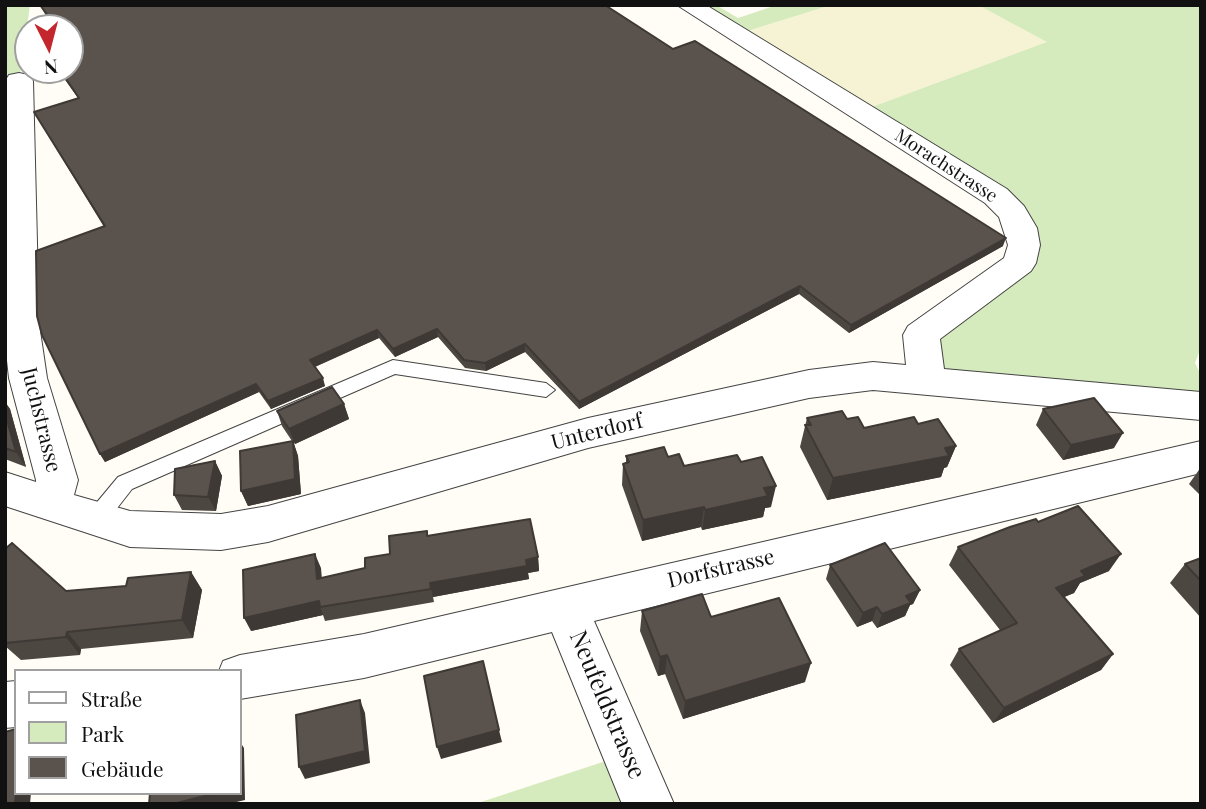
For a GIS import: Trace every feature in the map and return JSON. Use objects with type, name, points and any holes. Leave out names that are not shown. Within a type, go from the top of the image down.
[{"type":"street","name":"Morachstrasse","points":[[689,5],[996,196],[1013,213],[1021,228],[1024,245],[1019,263],[921,335],[927,380]]},
{"type":"street","name":"Juchstrasse","points":[[19,84],[21,324],[28,378],[57,480],[51,506]]},
{"type":"street","name":"Unterdorf","points":[[5,488],[51,506],[130,528],[173,533],[221,532],[268,524],[431,476],[701,406],[809,384],[873,376],[1201,406]]},
{"type":"street","name":"Dorfstrasse","points":[[242,677],[364,656],[565,606],[1201,457]]},
{"type":"street","name":"Neufeldstrasse","points":[[565,606],[648,804]]},
{"type":"lane","points":[[96,519],[125,483],[393,367],[546,390]]},
{"type":"shaded area","points":[[831,5],[978,5],[1048,42],[861,111],[738,34]]},
{"type":"green space","points":[[5,5],[30,5],[29,14],[14,14],[14,84],[19,84],[5,254]]},
{"type":"green space","points":[[689,5],[716,5],[738,18],[777,5],[831,5],[738,34]]},
{"type":"green space","points":[[978,5],[1201,5],[1201,347],[1195,363],[1201,375],[1201,406],[927,380],[921,335],[1019,263],[1021,228],[861,111],[1047,42]]},
{"type":"green space","points":[[612,759],[630,804],[475,804]]},
{"type":"building","points":[[40,5],[605,5],[673,49],[695,41],[1006,238],[851,325],[800,286],[579,402],[525,344],[485,363],[464,360],[437,329],[393,349],[377,330],[310,360],[323,378],[268,401],[256,384],[100,454],[42,335],[37,316],[36,251],[105,226],[34,112],[79,98],[70,84],[84,84],[84,14],[47,14]]},
{"type":"building","points":[[332,387],[344,404],[289,429],[277,411]]},
{"type":"building","points":[[1094,398],[1123,433],[1071,445],[1043,409]]},
{"type":"building","points":[[842,411],[847,419],[858,417],[864,428],[914,417],[918,424],[938,419],[956,446],[945,448],[949,456],[833,478],[805,425],[811,425],[807,418]]},
{"type":"building","points":[[5,413],[16,452],[5,448]]},
{"type":"building","points":[[293,441],[295,479],[241,491],[240,451]]},
{"type":"building","points":[[664,447],[668,457],[679,454],[684,466],[737,455],[741,462],[762,457],[776,486],[764,488],[768,496],[643,520],[623,464],[629,462],[626,456]]},
{"type":"building","points":[[215,461],[208,497],[174,495],[175,469]]},
{"type":"building","points":[[1078,506],[1121,554],[1081,571],[1085,576],[1056,588],[1113,654],[1004,708],[959,649],[1017,623],[958,547],[1010,527],[1036,519],[1038,522]]},
{"type":"building","points":[[530,519],[538,557],[526,560],[527,566],[430,583],[431,589],[320,607],[319,601],[244,618],[243,570],[315,554],[317,579],[365,568],[365,558],[390,554],[389,536],[427,531],[427,536]]},
{"type":"building","points":[[12,543],[66,591],[126,586],[128,578],[191,572],[182,620],[67,632],[66,637],[5,643],[5,549]]},
{"type":"building","points":[[885,543],[920,590],[906,596],[911,603],[882,614],[877,607],[863,613],[830,565]]},
{"type":"building","points":[[1201,558],[1201,581],[1185,564]]},
{"type":"building","points":[[702,594],[711,617],[779,598],[811,663],[685,701],[667,655],[660,657],[642,611]]},
{"type":"building","points":[[483,661],[499,730],[437,747],[424,676]]},
{"type":"building","points":[[360,700],[365,751],[299,767],[296,715]]},
{"type":"building","points":[[14,730],[15,804],[5,804],[5,732]]},
{"type":"building","points":[[150,795],[208,795],[173,804],[149,804]]}]
